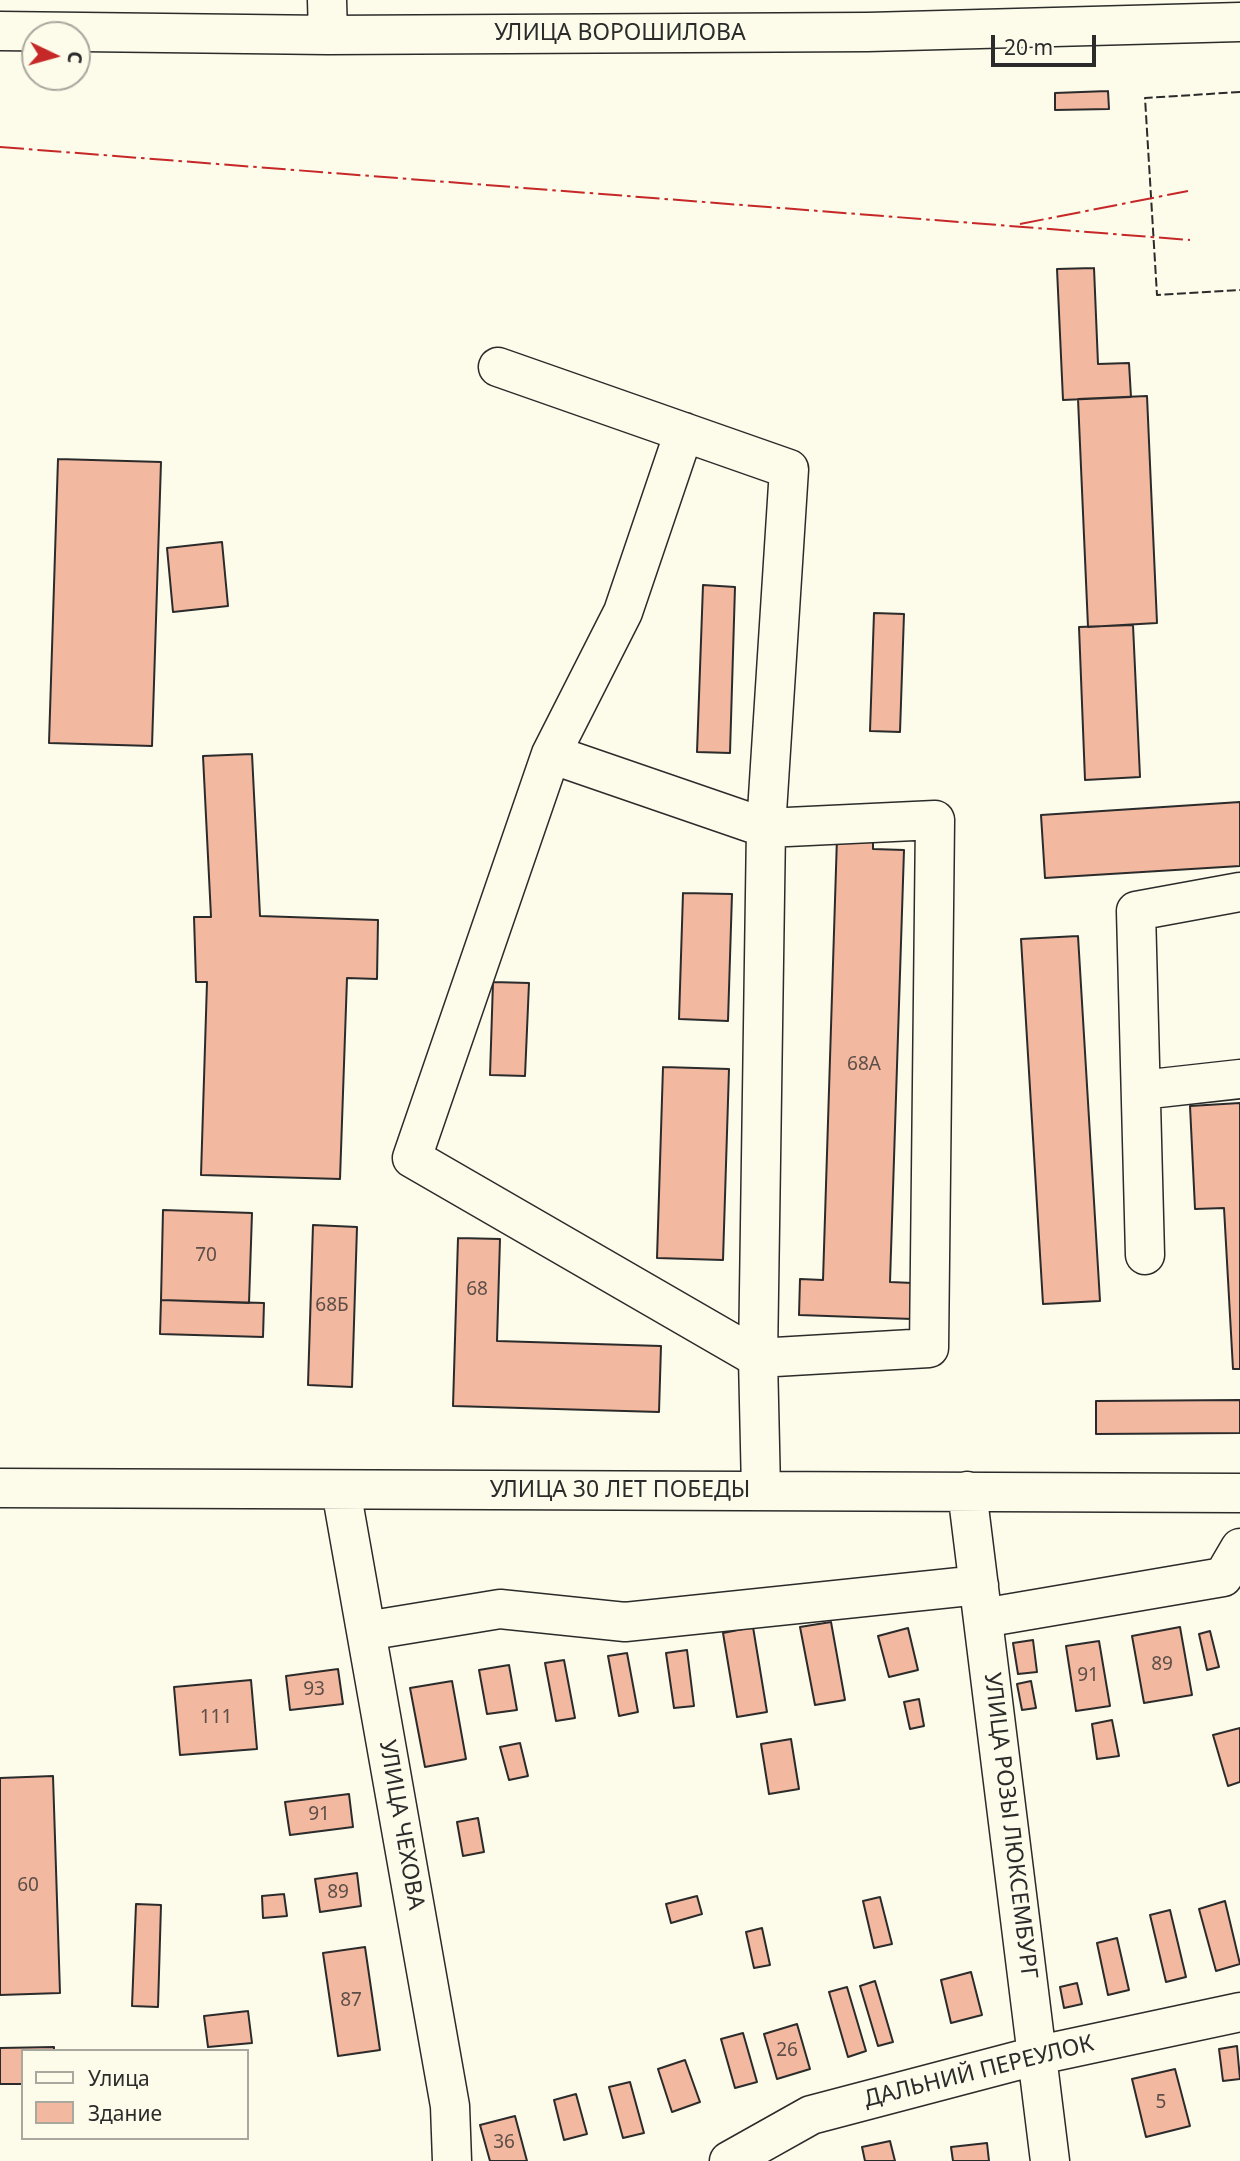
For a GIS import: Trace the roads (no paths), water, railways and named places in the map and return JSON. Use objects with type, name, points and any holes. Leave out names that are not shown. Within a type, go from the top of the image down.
[{"type":"street","name":"УЛИЦА ВОРОШИЛОВА","points":[[0,31],[328,17],[867,16],[1240,22]]},
{"type":"street","points":[[498,367],[789,469],[766,828],[758,1358],[761,1490]]},
{"type":"street","points":[[551,754],[766,828],[935,820],[929,1348],[758,1358],[412,1158],[551,754],[623,612],[684,432]]},
{"type":"street","points":[[1145,1255],[1136,911],[1240,892]]},
{"type":"street","points":[[1141,1090],[1240,1079]]},
{"type":"street","name":"УЛИЦА 30 ЛЕТ ПОБЕДЫ","points":[[0,1488],[1240,1493]]},
{"type":"street","name":"УЛИЦА ЧЕХОВА","points":[[341,1490],[450,2106],[452,2161]]},
{"type":"street","name":"УЛИЦА РОЗЫ ЛЮКСЕМБУРГ","points":[[967,1490],[1051,2161]]},
{"type":"street","points":[[366,1631],[500,1609],[625,1622],[981,1601],[1223,1577],[1240,1548]]},
{"type":"street","name":"ДАЛЬНИЙ ПЕРЕУЛОК","points":[[729,2161],[811,2115],[1038,2055],[1240,2012]]}]
